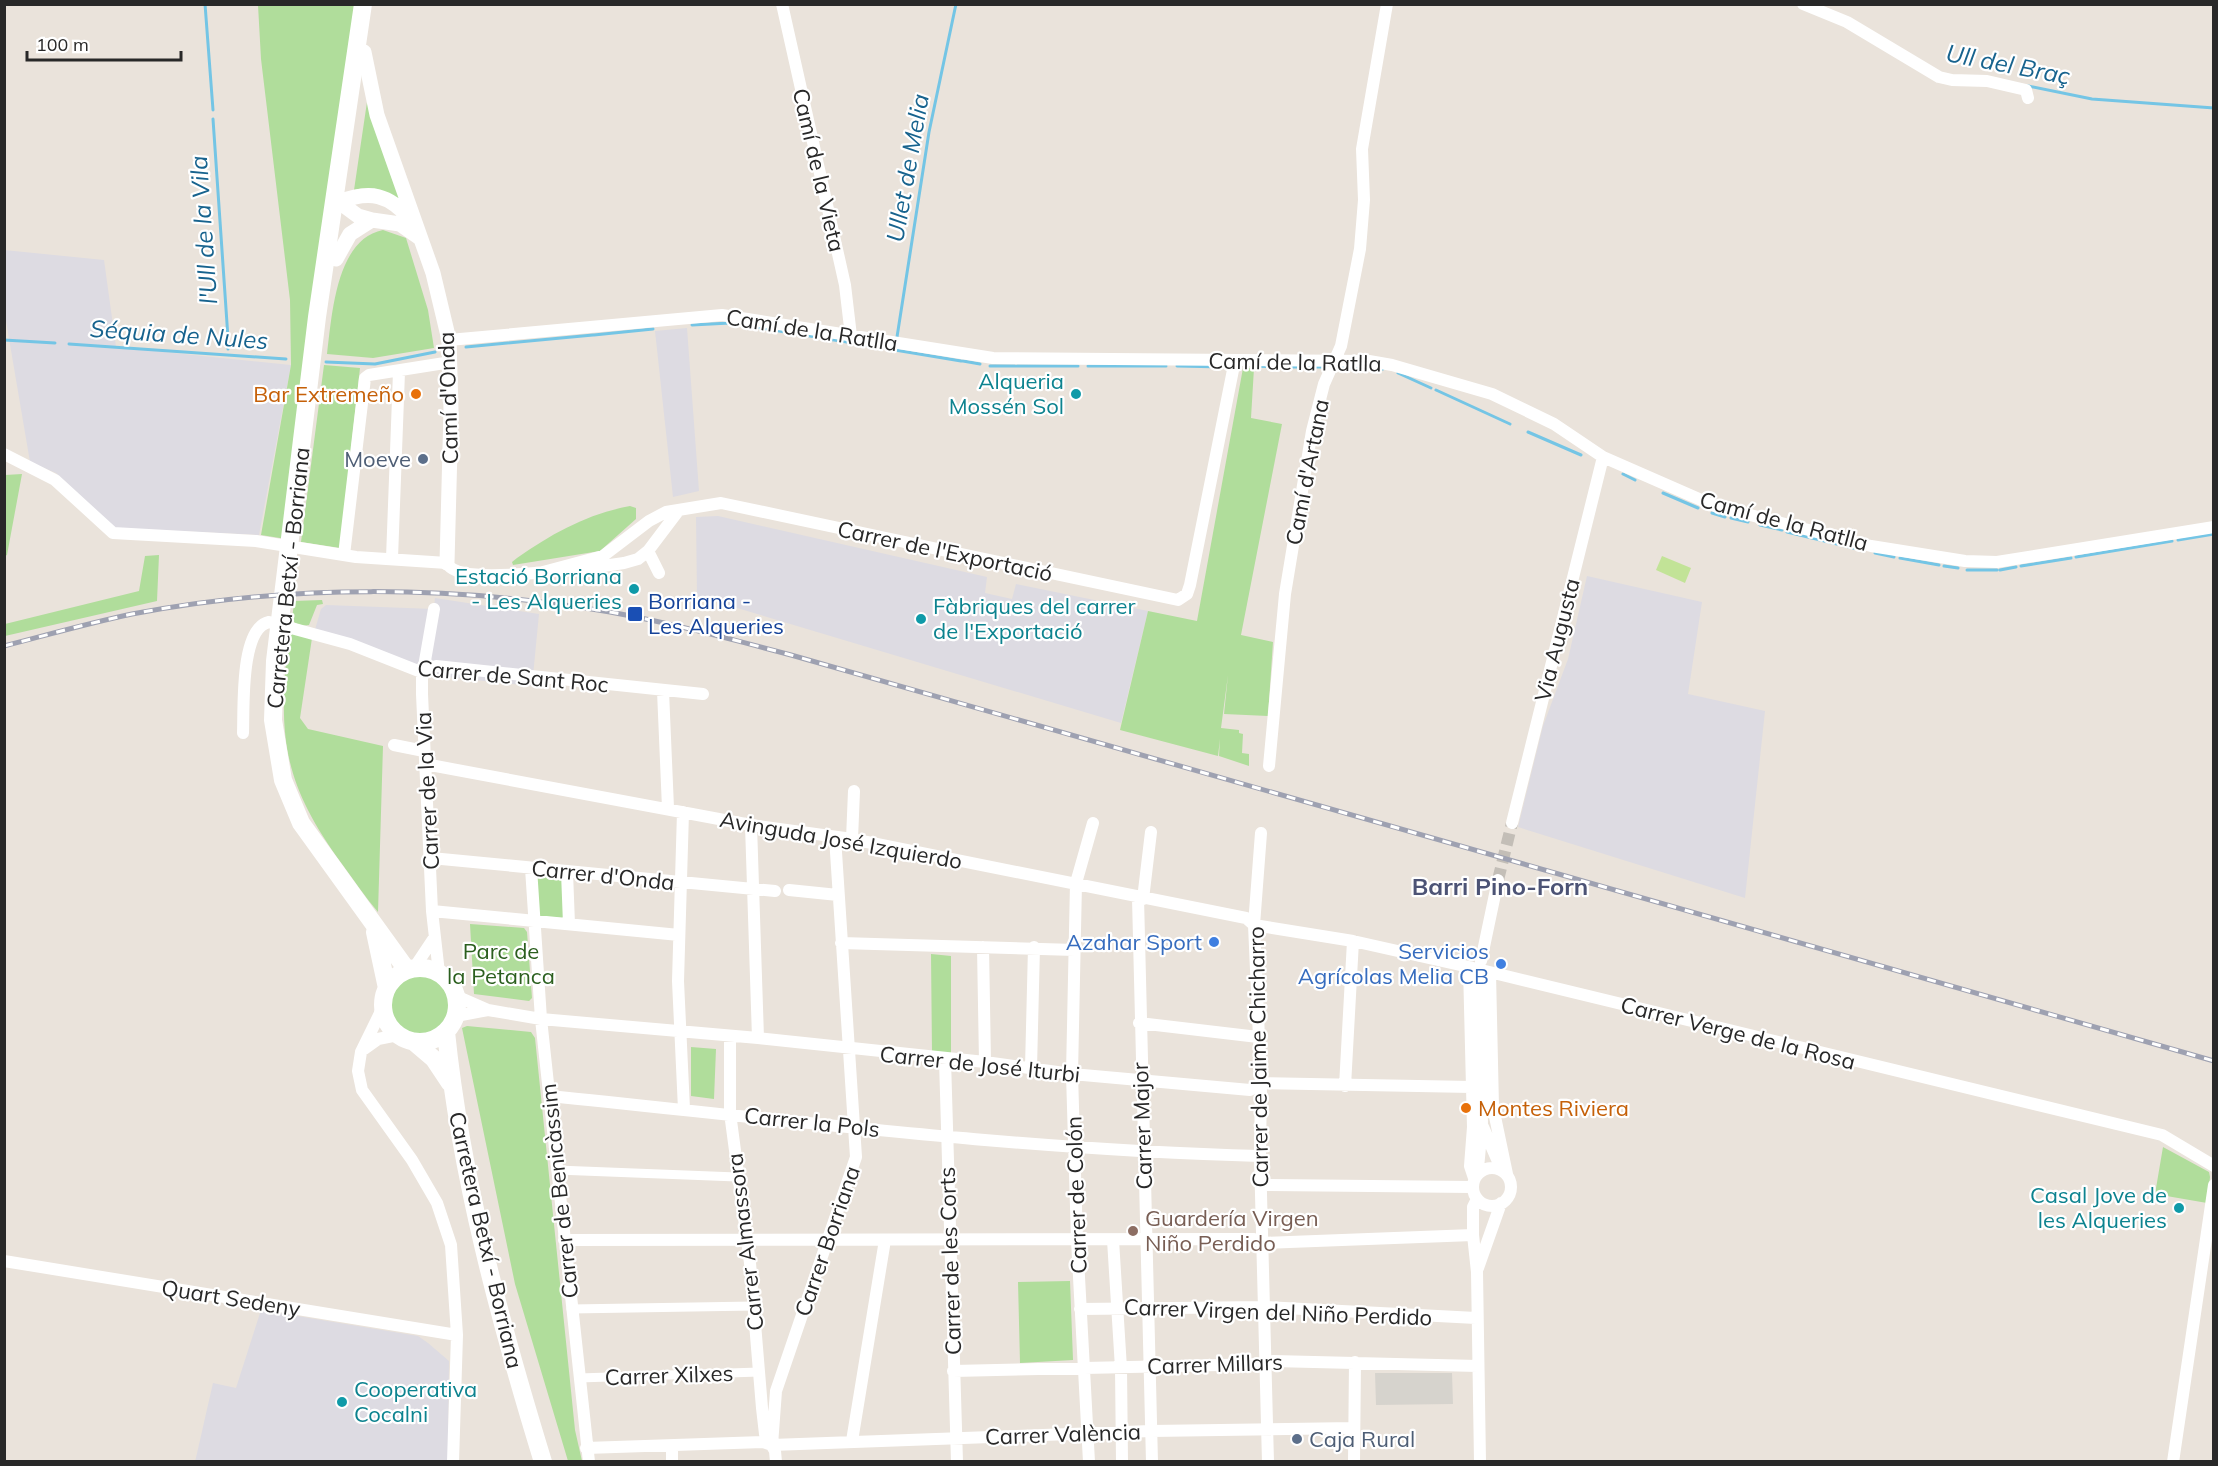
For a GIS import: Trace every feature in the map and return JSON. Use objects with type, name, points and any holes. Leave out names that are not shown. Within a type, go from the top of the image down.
[{"type":"main road","name":"Carretera Betxí - Borriana","points":[[314,345],[336,259],[363,52],[364,4]]},
{"type":"main road","name":"Carretera Betxí - Borriana","points":[[364,4],[314,345],[275,661],[274,731],[287,792],[306,830],[375,928],[411,969]]},
{"type":"main road","name":"Carretera Betxí - Borriana","points":[[375,928],[387,988]]},
{"type":"main road","points":[[411,969],[439,973],[450,983],[456,996],[451,1024],[426,1042],[406,1039],[389,1024],[383,1007],[387,988],[399,974],[411,969]]},
{"type":"main road","name":"Carretera Betxí - Borriana","points":[[451,1024],[452,1087],[494,1296],[543,1461]]},
{"type":"main road","name":"Carretera Betxí - Borriana","points":[[406,1039],[434,1059],[452,1087]]},
{"type":"street","name":"Camí de la Vieta","points":[[782,4],[845,285],[851,336]]},
{"type":"street","name":"Camí d'Artana","points":[[1269,766],[1288,571],[1312,431],[1334,358],[1341,346],[1360,249],[1364,200],[1362,149],[1387,4]]},
{"type":"street","points":[[1803,4],[1847,22],[1940,77],[1952,80],[1987,81],[2026,90],[2028,98]]},
{"type":"street","name":"Camí d'Onda","points":[[363,52],[377,115],[440,296],[449,340],[451,362],[447,562]]},
{"type":"street","points":[[324,274],[329,265],[342,203],[349,132],[348,107]]},
{"type":"street","points":[[342,203],[364,194],[377,196],[403,211],[413,222]]},
{"type":"street","points":[[342,203],[358,216],[400,224],[420,238]]},
{"type":"street","points":[[336,259],[350,234],[372,220]]},
{"type":"street","name":"Camí de la Ratlla","points":[[449,340],[722,315],[993,358],[1235,360],[1334,358],[1392,365],[1491,394],[1554,423],[1603,457],[1715,506],[1871,546],[1965,561],[1997,562],[2214,527]]},
{"type":"street","name":"Carrer de l'Exportació","points":[[674,513],[711,503],[729,504],[1178,600],[1186,594],[1190,585],[1235,360]]},
{"type":"street","points":[[344,555],[367,376],[451,362]]},
{"type":"street","points":[[392,558],[399,372]]},
{"type":"street","points":[[4,454],[55,480],[113,533],[256,541],[344,555],[447,562],[449,568],[459,573],[543,572],[624,564],[651,548],[674,513]]},
{"type":"street","name":"Via Augusta","points":[[1512,823],[1603,457]]},
{"type":"street","points":[[543,572],[603,556],[642,527],[674,513]]},
{"type":"street","points":[[642,527],[651,532],[651,548],[659,573]]},
{"type":"street","points":[[616,547],[624,564]]},
{"type":"street","name":"Carrer de la Via","points":[[434,609],[430,646],[424,670],[425,758],[432,911],[439,973]]},
{"type":"street","name":"Carrer de Sant Roc","points":[[243,733],[247,660],[255,633],[265,623],[275,622],[350,644],[421,672],[435,666],[703,694]]},
{"type":"street","points":[[663,691],[668,808]]},
{"type":"street","name":"Avinguda José Izquierdo","points":[[394,745],[425,758],[682,812],[751,825],[852,839],[1246,918],[1254,924]]},
{"type":"street","points":[[852,839],[854,790]]},
{"type":"street","points":[[682,812],[679,1031],[684,1109]]},
{"type":"street","name":"Carrer de Colón","points":[[1089,1461],[1077,1240],[1072,1074],[1076,883],[1093,823]]},
{"type":"street","points":[[751,825],[758,1038]]},
{"type":"street","name":"Carrer Major","points":[[1150,832],[1141,898],[1139,1023],[1152,1461]]},
{"type":"street","name":"Carrer de Jaime Chicharro","points":[[1261,833],[1254,924],[1261,1083],[1260,1156],[1268,1461]]},
{"type":"street","name":"Carrer Borriana","points":[[776,1461],[772,1444],[776,1391],[856,1157],[835,837]]},
{"type":"street","name":"Carrer d'Onda","points":[[431,858],[680,884],[776,891]]},
{"type":"street","name":"Carrer de Benicàssim","points":[[531,868],[541,1019],[589,1461]]},
{"type":"street","points":[[567,872],[568,924]]},
{"type":"street","points":[[1482,961],[1498,880]]},
{"type":"street","points":[[789,890],[838,895]]},
{"type":"street","points":[[432,911],[679,936]]},
{"type":"street","name":"Carrer Verge de la Rosa","points":[[1254,924],[1353,941],[1469,967],[1485,977],[2162,1135],[2214,1166]]},
{"type":"street","points":[[411,969],[435,938]]},
{"type":"street","points":[[1345,1086],[1353,941]]},
{"type":"street","points":[[841,943],[1075,950]]},
{"type":"street","points":[[983,947],[985,1062]]},
{"type":"street","points":[[1031,1068],[1034,947]]},
{"type":"street","points":[[1469,967],[1473,1127],[1470,1166],[1475,1185],[1484,1204],[1493,1206],[1509,1196],[1511,1185],[1482,1126]]},
{"type":"street","points":[[1480,1461],[1477,1272],[1473,1206],[1482,1126],[1485,977]]},
{"type":"street","points":[[1485,977],[1493,1107],[1504,1172]]},
{"type":"street","name":"Carrer de José Iturbi","points":[[456,996],[488,1010],[541,1019],[758,1038],[1141,1081],[1250,1090],[1261,1083],[1472,1087]]},
{"type":"street","points":[[383,1007],[361,1052],[358,1071],[362,1090],[417,1168],[437,1203],[451,1245],[457,1335],[453,1461]]},
{"type":"street","name":"Carrer de José Iturbi","points":[[451,1024],[488,1010]]},
{"type":"street","points":[[1139,1023],[1258,1037]]},
{"type":"street","name":"Carrer Almassora","points":[[730,1037],[730,1113],[747,1240],[765,1434],[772,1444]]},
{"type":"street","points":[[361,1052],[378,1039],[406,1039]]},
{"type":"street","name":"Carrer de les Corts","points":[[945,1060],[957,1461]]},
{"type":"street","name":"Carrer la Pols","points":[[549,1096],[947,1136],[1143,1151],[1260,1156]]},
{"type":"street","points":[[1475,1185],[1488,1168],[1504,1172]]},
{"type":"street","points":[[557,1170],[737,1177]]},
{"type":"street","points":[[1261,1185],[1475,1185]]},
{"type":"street","points":[[2173,1461],[2214,1185]]},
{"type":"street","points":[[1477,1272],[1501,1203]]},
{"type":"street","points":[[564,1240],[1254,1239],[1262,1243],[1473,1235]]},
{"type":"street","points":[[852,1441],[885,1240]]},
{"type":"street","points":[[1113,1240],[1121,1368],[1122,1461]]},
{"type":"street","name":"Quart Sedeny","points":[[4,1261],[457,1335]]},
{"type":"street","points":[[571,1309],[754,1306]]},
{"type":"street","name":"Carrer Virgen del Niño Perdido","points":[[1080,1308],[1264,1307],[1476,1318]]},
{"type":"street","name":"Carrer Millars","points":[[953,1371],[1083,1370],[1266,1364],[1273,1361],[1478,1366]]},
{"type":"street","points":[[1354,1461],[1355,1362]]},
{"type":"street","name":"Carrer Xilxes","points":[[579,1378],[759,1372]]},
{"type":"street","points":[[760,1392],[776,1391]]},
{"type":"street","name":"Carrer València","points":[[586,1448],[1151,1431],[1354,1428]]},
{"type":"street","points":[[672,1446],[672,1461]]},
{"type":"shaded area","points":[[4,250],[104,260],[116,347],[291,365],[259,535],[115,528],[56,473],[30,462],[5,315]]},
{"type":"shaded area","points":[[687,328],[699,491],[673,497],[655,331]]},
{"type":"shaded area","name":"Fàbriques del carrer de l'Exportació","points":[[718,516],[987,577],[985,593],[1012,599],[1016,584],[1148,611],[1121,723],[697,596],[696,517]]},
{"type":"shaded area","points":[[1587,576],[1702,602],[1688,694],[1765,711],[1745,898],[1518,827],[1543,726],[1568,659]]},
{"type":"shaded area","points":[[435,598],[539,614],[532,686],[428,675],[314,633],[321,609],[326,605],[434,609]]},
{"type":"shaded area","points":[[261,1310],[418,1336],[428,1343],[449,1361],[448,1461],[195,1462],[213,1383],[236,1388]]},
{"type":"shaded area","points":[[1375,1373],[1452,1373],[1453,1404],[1376,1405]]},
{"type":"green space","points":[[258,5],[359,5],[286,539],[261,535],[291,365],[290,300],[261,59]]},
{"type":"green space","points":[[367,102],[400,200],[378,190],[354,190]]},
{"type":"green space","points":[[383,230],[406,238],[428,310],[434,348],[373,358],[327,354],[331,319],[339,281],[346,263],[355,248],[367,236]]},
{"type":"green space","points":[[324,365],[360,368],[340,548],[301,542]]},
{"type":"green space","points":[[1243,368],[1254,368],[1251,418],[1282,424],[1241,635],[1273,642],[1268,716],[1224,714],[1228,675],[1221,728],[1239,730],[1239,733],[1243,734],[1242,753],[1249,754],[1249,766],[1219,756],[1220,739],[1218,756],[1120,730],[1148,611],[1197,621]]},
{"type":"green space","points":[[22,474],[7,555],[5,556],[5,475]]},
{"type":"green space","points":[[630,506],[636,508],[636,519],[600,551],[513,565],[512,562],[517,558],[571,526],[599,514]]},
{"type":"green space","points":[[159,555],[157,601],[5,636],[5,624],[139,591],[145,556]]},
{"type":"green space","points":[[1662,556],[1691,568],[1685,583],[1656,570]]},
{"type":"green space","points":[[322,600],[323,604],[317,605],[309,625],[301,626],[292,621],[294,601]]},
{"type":"green space","points":[[289,631],[312,638],[300,718],[308,729],[383,746],[378,912],[321,834],[295,780],[288,754],[285,727],[284,698]]},
{"type":"green space","points":[[535,876],[563,878],[564,918],[536,916]]},
{"type":"green space","name":"Parc de la Petanca","points":[[470,924],[524,928],[527,932],[532,998],[529,1001],[474,994]]},
{"type":"green space","points":[[931,954],[951,956],[951,1053],[932,1052]]},
{"type":"green space","points":[[414,974],[426,974],[442,983],[449,993],[451,1005],[449,1017],[442,1027],[426,1036],[414,1036],[403,1031],[394,1022],[389,1011],[389,999],[394,988],[403,979]]},
{"type":"green space","points":[[467,1026],[531,1032],[535,1038],[575,1430],[582,1461],[568,1461],[515,1284],[462,1028]]},
{"type":"green space","points":[[691,1047],[716,1049],[714,1099],[691,1096]]},
{"type":"green space","points":[[2163,1147],[2209,1172],[2207,1203],[2155,1194]]},
{"type":"green space","points":[[1070,1281],[1073,1360],[1020,1363],[1018,1282]]},
{"type":"waterway","name":"l'Ull de la Vila","points":[[205,4],[213,110]]},
{"type":"waterway","name":"Ullet de Melia","points":[[897,337],[929,132],[956,4]]},
{"type":"waterway","name":"Ull del Braç","points":[[2028,86],[2092,99],[2214,108]]},
{"type":"waterway","name":"l'Ull de la Vila","points":[[213,119],[228,338]]},
{"type":"waterway","name":"Séquia de Nules","points":[[692,325],[730,323],[816,337]]},
{"type":"waterway","name":"Séquia de Nules","points":[[594,335],[653,329]]},
{"type":"waterway","name":"Séquia de Nules","points":[[466,347],[593,335]]},
{"type":"waterway","name":"Séquia de Nules","points":[[821,338],[873,346]]},
{"type":"waterway","name":"Séquia de Nules","points":[[4,340],[55,343]]},
{"type":"waterway","name":"l'Ull de la Vila","points":[[228,342],[228,349]]},
{"type":"waterway","name":"Séquia de Nules","points":[[69,344],[286,359]]},
{"type":"waterway","name":"Séquia de Nules","points":[[889,349],[961,361]]},
{"type":"waterway","name":"Séquia de Nules","points":[[326,362],[375,364],[435,352]]},
{"type":"waterway","name":"Séquia de Nules","points":[[963,361],[980,364]]},
{"type":"waterway","name":"Séquia de Nules","points":[[990,366],[1015,366]]},
{"type":"waterway","name":"Séquia de Nules","points":[[1017,366],[1078,366]]},
{"type":"waterway","name":"Séquia de Nules","points":[[1088,366],[1141,366]]},
{"type":"waterway","name":"Séquia de Nules","points":[[1141,366],[1166,366]]},
{"type":"waterway","name":"Séquia de Nules","points":[[1177,366],[1224,367]]},
{"type":"waterway","name":"Séquia de Nules","points":[[1254,366],[1277,367]]},
{"type":"waterway","name":"Séquia de Nules","points":[[1282,367],[1316,367]]},
{"type":"waterway","name":"Séquia de Nules","points":[[1318,367],[1324,367]]},
{"type":"waterway","name":"Séquia de Nules","points":[[1336,367],[1383,369]]},
{"type":"waterway","name":"Séquia de Nules","points":[[1398,373],[1431,388]]},
{"type":"waterway","name":"Séquia de Nules","points":[[1436,390],[1510,424]]},
{"type":"waterway","name":"Séquia de Nules","points":[[1528,432],[1581,455]]},
{"type":"waterway","name":"Séquia de Nules","points":[[1623,474],[1635,480]]},
{"type":"waterway","name":"Séquia de Nules","points":[[1663,493],[1698,508]]},
{"type":"waterway","name":"Séquia de Nules","points":[[1712,513],[1725,517]]},
{"type":"waterway","name":"Séquia de Nules","points":[[1731,518],[1748,522]]},
{"type":"waterway","name":"Séquia de Nules","points":[[1760,525],[1782,530]]},
{"type":"waterway","name":"Séquia de Nules","points":[[1787,532],[1862,550]]},
{"type":"waterway","name":"Séquia de Nules","points":[[2178,540],[2214,534]]},
{"type":"waterway","name":"Séquia de Nules","points":[[2076,557],[2172,541]]},
{"type":"waterway","name":"Séquia de Nules","points":[[1875,553],[1894,557]]},
{"type":"waterway","name":"Séquia de Nules","points":[[1900,558],[1939,565]]},
{"type":"waterway","name":"Séquia de Nules","points":[[2021,566],[2071,558]]},
{"type":"waterway","name":"Séquia de Nules","points":[[1944,566],[1958,568]]},
{"type":"waterway","name":"Séquia de Nules","points":[[2000,570],[2016,567]]},
{"type":"waterway","name":"Séquia de Nules","points":[[1967,570],[1997,570]]},
{"type":"tunnel","points":[[1498,880],[1512,823]]},
{"type":"railway","points":[[4,646],[132,614],[191,604],[311,593],[431,593],[551,603],[610,612],[678,626],[791,655],[2214,1061]]},
{"type":"place","name":"Bar Extremeño","points":[[416,394]]},
{"type":"place","name":"Alqueria Mossén Sol","points":[[1076,394]]},
{"type":"place","name":"Moeve","points":[[423,459]]},
{"type":"place","name":"Estació Borriana - Les Alqueries","points":[[634,589]]},
{"type":"place","name":"Borriana - Les Alqueries","points":[[635,614]]},
{"type":"place","name":"Fàbriques del carrer de l'Exportació","points":[[921,619]]},
{"type":"place","name":"Azahar Sport","points":[[1214,942]]},
{"type":"place","name":"Servicios Agrícolas Melia CB","points":[[1501,964]]},
{"type":"place","name":"Montes Riviera","points":[[1466,1108]]},
{"type":"place","name":"Casal Jove de les Alqueries","points":[[2179,1208]]},
{"type":"place","name":"Guardería Virgen Niño Perdido","points":[[1133,1231]]},
{"type":"place","name":"Cooperativa Cocalni","points":[[342,1402]]},
{"type":"place","name":"Caja Rural","points":[[1297,1439]]},
{"type":"district","name":"Barri Pino-Forn","points":[[1500,887]]}]
